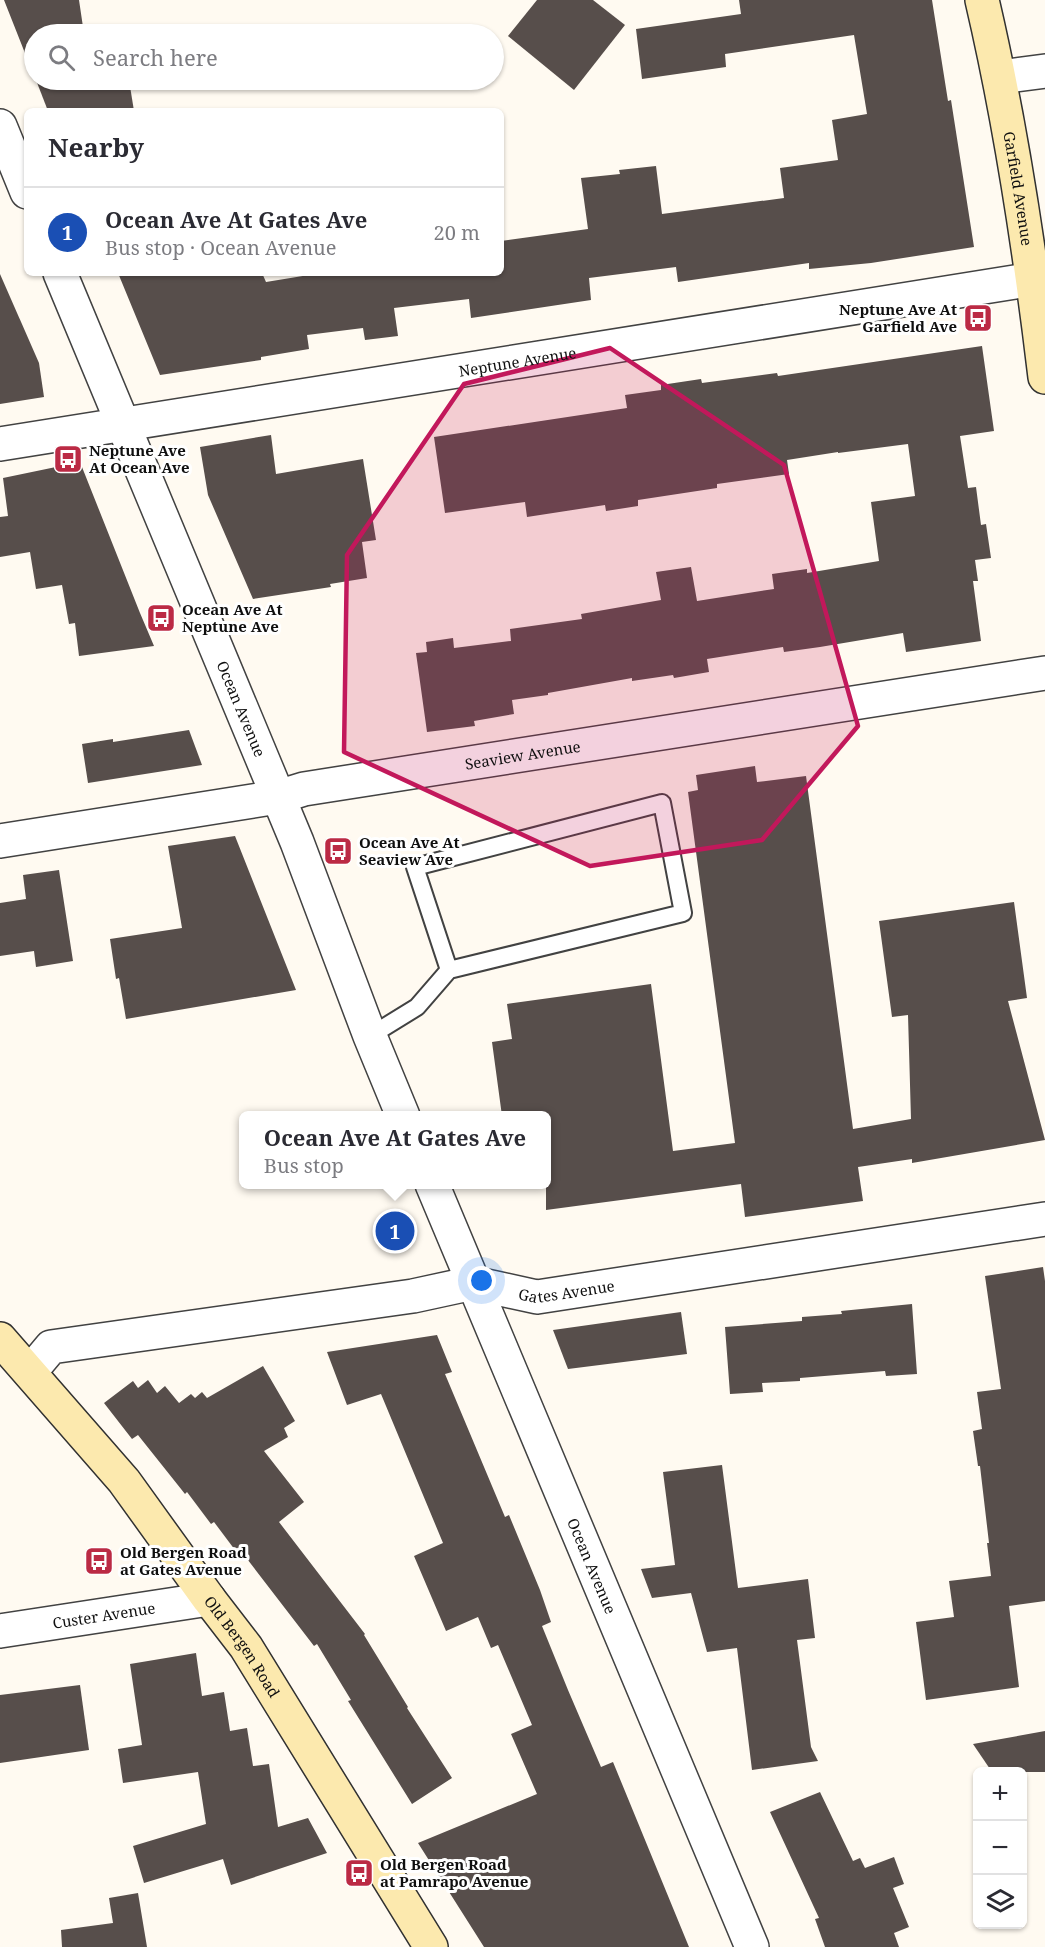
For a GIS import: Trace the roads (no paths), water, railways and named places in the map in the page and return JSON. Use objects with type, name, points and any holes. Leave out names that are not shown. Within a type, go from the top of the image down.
[{"type":"main road","name":"Garfield Avenue","points":[[982,0],[1000,77],[1034,279],[1045,377]]},
{"type":"main road","name":"Old Bergen Road","points":[[0,1339],[124,1481],[246,1647],[430,1947]]},
{"type":"street","points":[[1000,77],[1045,71]]},
{"type":"street","points":[[0,126],[24,185]]},
{"type":"street","name":"Ocean Avenue","points":[[61,276],[297,842],[370,1036],[401,1111]]},
{"type":"street","name":"Neptune Avenue","points":[[0,444],[1034,279]]},
{"type":"street","name":"Seaview Avenue","points":[[0,841],[278,797],[304,789],[1045,673]]},
{"type":"street","name":"Ocean Avenue","points":[[434,1189],[752,1947]]},
{"type":"street","name":"Gates Avenue","points":[[30,1372],[51,1347],[413,1296],[473,1283],[537,1297],[1045,1219]]},
{"type":"street","name":"Custer Avenue","points":[[0,1631],[209,1599]]},
{"type":"lane","points":[[370,1036],[417,1007],[449,970],[683,913],[662,803],[415,867],[449,970]]},
{"type":"place","name":"Neptune Ave At Garfield Ave","points":[[978,318]]},
{"type":"place","name":"Neptune Ave At Ocean Ave","points":[[68,459]]},
{"type":"place","name":"Ocean Ave At Neptune Ave","points":[[161,618]]},
{"type":"place","name":"Ocean Ave At Seaview Ave","points":[[338,851]]},
{"type":"place","name":"Ocean Ave At Gates Ave","points":[[395,1231]]},
{"type":"place","name":"Old Bergen Road at Gates Avenue","points":[[99,1561]]},
{"type":"place","name":"Old Bergen Road at Pamrapo Avenue","points":[[359,1873]]}]
